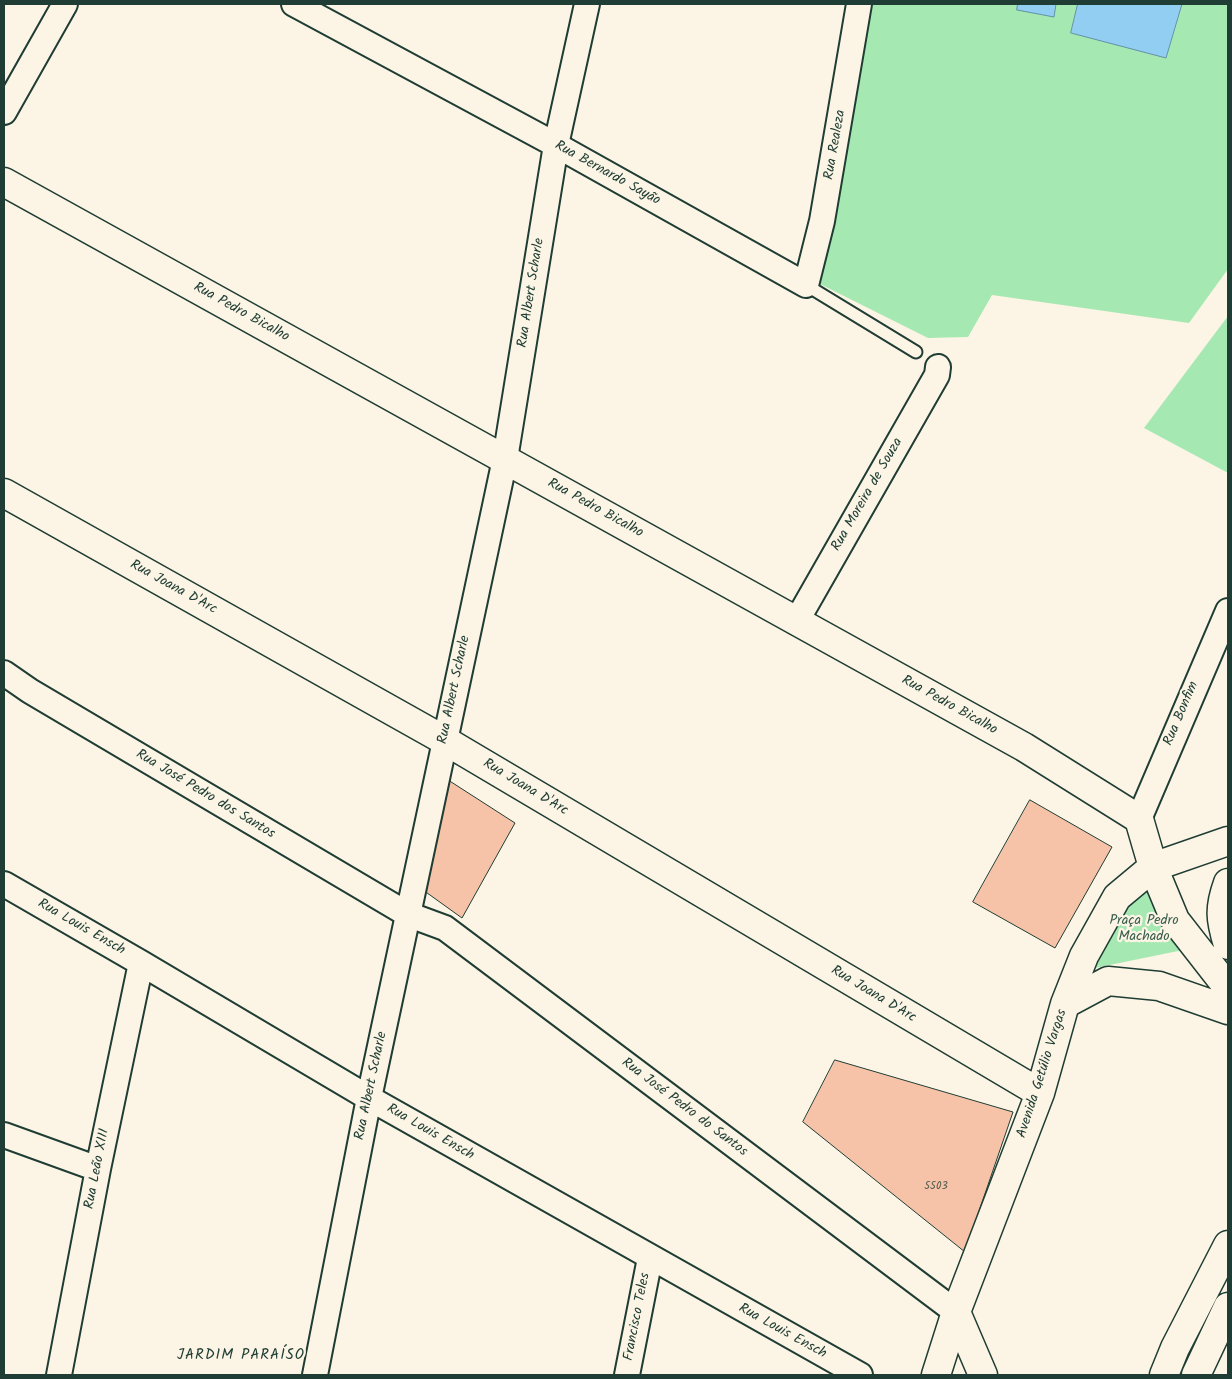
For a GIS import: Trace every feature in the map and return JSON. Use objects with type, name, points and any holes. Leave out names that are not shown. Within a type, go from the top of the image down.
[{"type":"street","points":[[4,112],[65,4]]},
{"type":"street","name":"Rua Bernardo Sayão","points":[[294,4],[556,146],[806,285]]},
{"type":"street","name":"Rua Albert Scharle","points":[[315,1375],[407,914],[505,459],[556,146],[587,4]]},
{"type":"street","name":"Rua Realeza","points":[[806,285],[822,221],[859,4]]},
{"type":"street","name":"Rua Pedro Bicalho","points":[[4,182],[1024,747],[1139,819]]},
{"type":"street","name":"Rua Moreira de Souza","points":[[796,622],[936,376],[938,367]]},
{"type":"street","name":"Rua Joana D'Arc","points":[[4,493],[444,740],[1040,1093]]},
{"type":"street","name":"Rua Bonfim","points":[[1139,819],[1228,611]]},
{"type":"street","name":"Rua José Pedro dos Santos","points":[[4,673],[30,691],[407,914]]},
{"type":"street","points":[[1139,819],[1153,866],[1175,920],[1228,988]]},
{"type":"street","name":"Avenida Getúlio Vargas","points":[[936,1375],[956,1312],[1040,1093],[1066,1004],[1084,956],[1117,898],[1153,866],[1228,841]]},
{"type":"street","points":[[1228,883],[1222,899],[1220,921],[1228,945]]},
{"type":"street","name":"Rua Louis Ensch","points":[[4,884],[369,1098],[860,1375]]},
{"type":"street","name":"Rua José Pedro do Santos","points":[[407,914],[445,928],[956,1312]]},
{"type":"street","name":"Rua Leão XIII","points":[[59,1375],[98,1169],[141,963]]},
{"type":"street","points":[[1066,1004],[1108,981],[1159,986],[1228,1010]]},
{"type":"street","points":[[4,1135],[98,1169]]},
{"type":"street","points":[[1164,1375],[1175,1348],[1228,1245]]},
{"type":"street","name":"Francisco Teles","points":[[626,1375],[650,1258]]},
{"type":"street","points":[[1196,1375],[1228,1307]]},
{"type":"street","points":[[956,1312],[983,1375]]},
{"type":"lane","name":"Rua Bernardo Sayão","points":[[806,285],[916,352]]},
{"type":"green space","points":[[869,4],[1228,4],[1228,269],[1189,323],[992,295],[968,337],[928,338],[816,282]]},
{"type":"green space","points":[[1228,316],[1228,473],[1144,428]]},
{"type":"green space","name":"Praça Pedro Machado","points":[[1153,879],[1183,950],[1095,968],[1118,917]]},
{"type":"water","points":[[1018,4],[1056,4],[1054,17],[1017,10]]},
{"type":"water","points":[[1078,4],[1182,4],[1166,58],[1071,33]]},
{"type":"building","points":[[445,778],[515,823],[462,918],[423,890]]},
{"type":"building","points":[[1030,800],[1112,847],[1055,948],[973,902]]},
{"type":"building","points":[[835,1060],[1013,1112],[965,1252],[803,1122]]},
{"type":"district","name":"JARDIM PARAÍSO","points":[[241,1356]]}]
